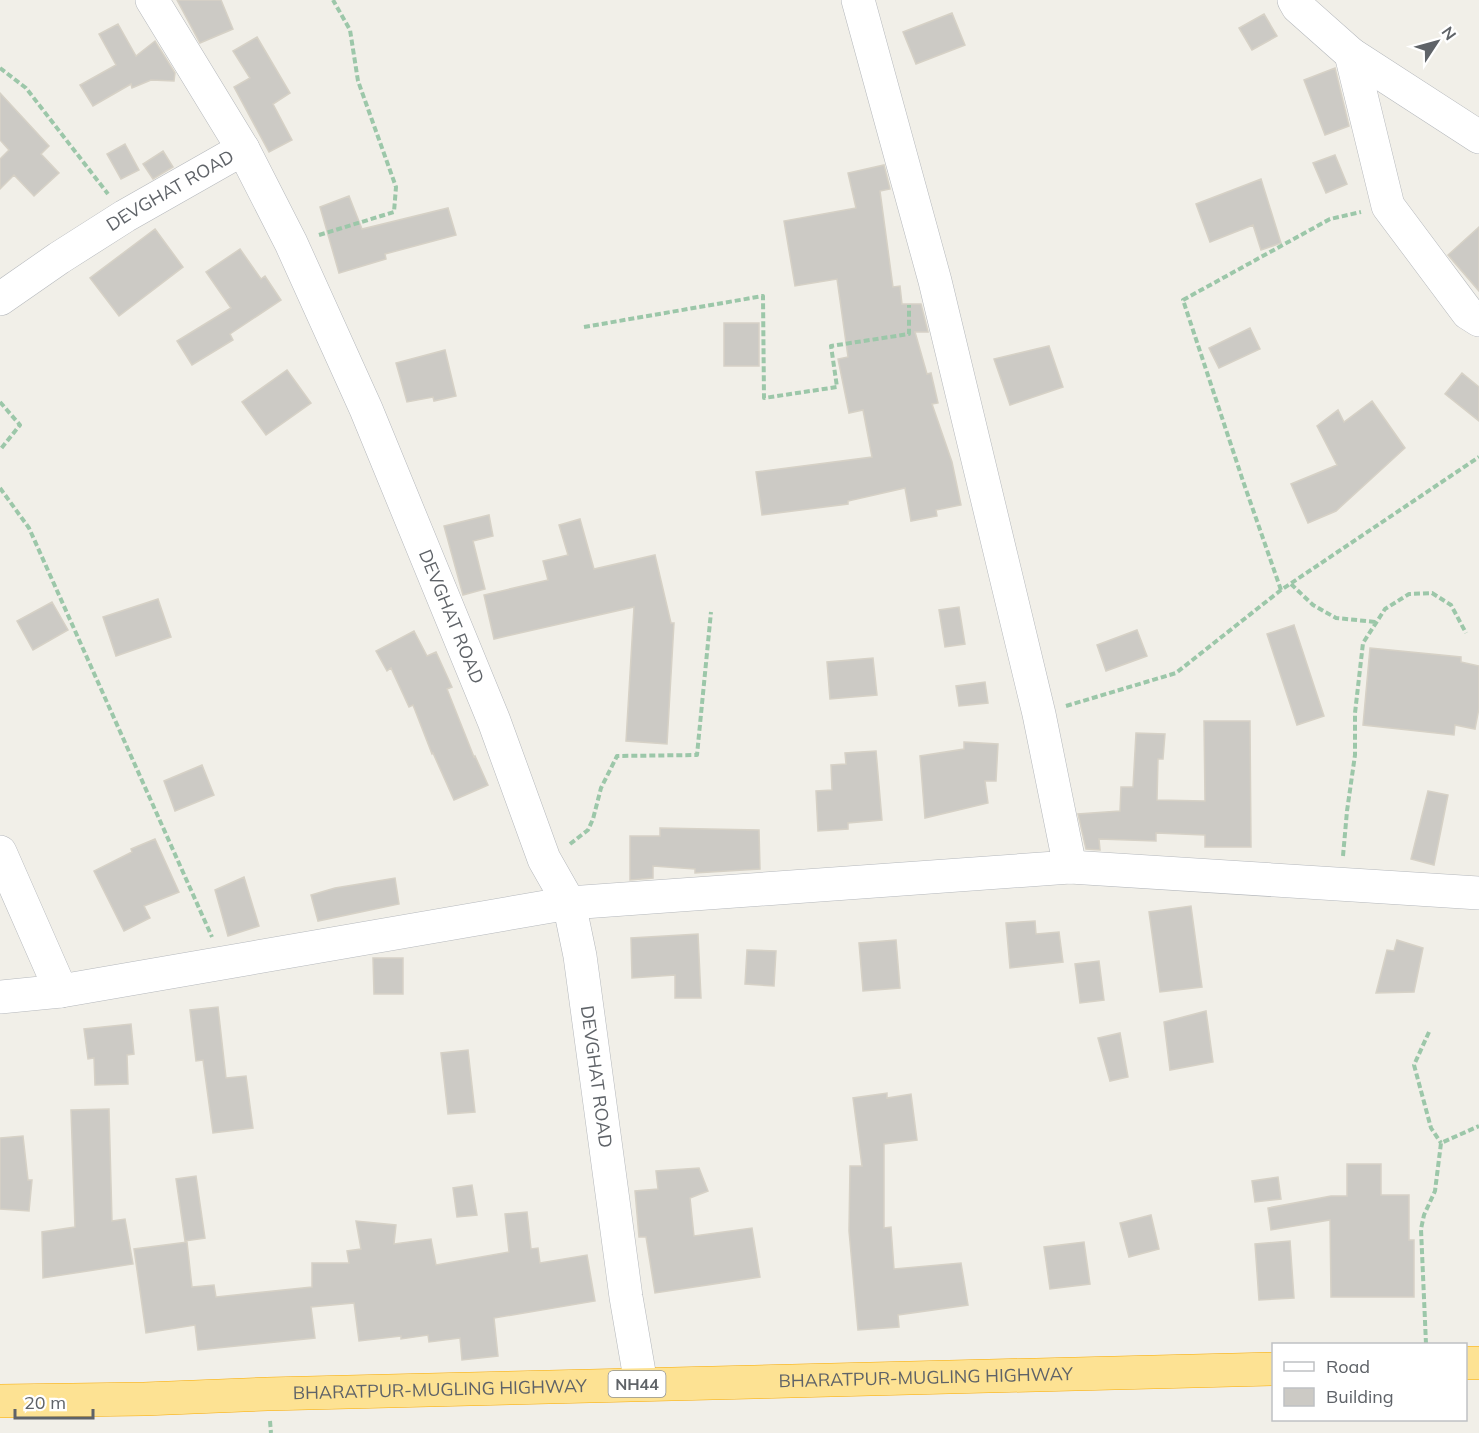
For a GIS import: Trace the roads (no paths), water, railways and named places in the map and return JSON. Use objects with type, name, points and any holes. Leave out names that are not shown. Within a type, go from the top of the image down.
[{"type":"highway","name":"BHARATPUR-MUGLING HIGHWAY","points":[[0,1401],[1272,1369]]},
{"type":"street","points":[[152,0],[243,149]]},
{"type":"street","points":[[858,0],[935,281],[1039,714],[1070,867]]},
{"type":"street","points":[[1294,0],[1298,7],[1351,54],[1479,137]]},
{"type":"street","points":[[1351,54],[1388,206],[1468,313],[1479,321]]},
{"type":"street","name":"DEVGHAT ROAD","points":[[0,299],[125,216],[243,149],[291,243],[366,409],[494,721],[544,859],[569,903],[580,956],[626,1297],[641,1384]]},
{"type":"street","points":[[0,852],[61,992]]},
{"type":"street","points":[[0,997],[61,992],[569,903],[1070,867],[1479,893]]}]
